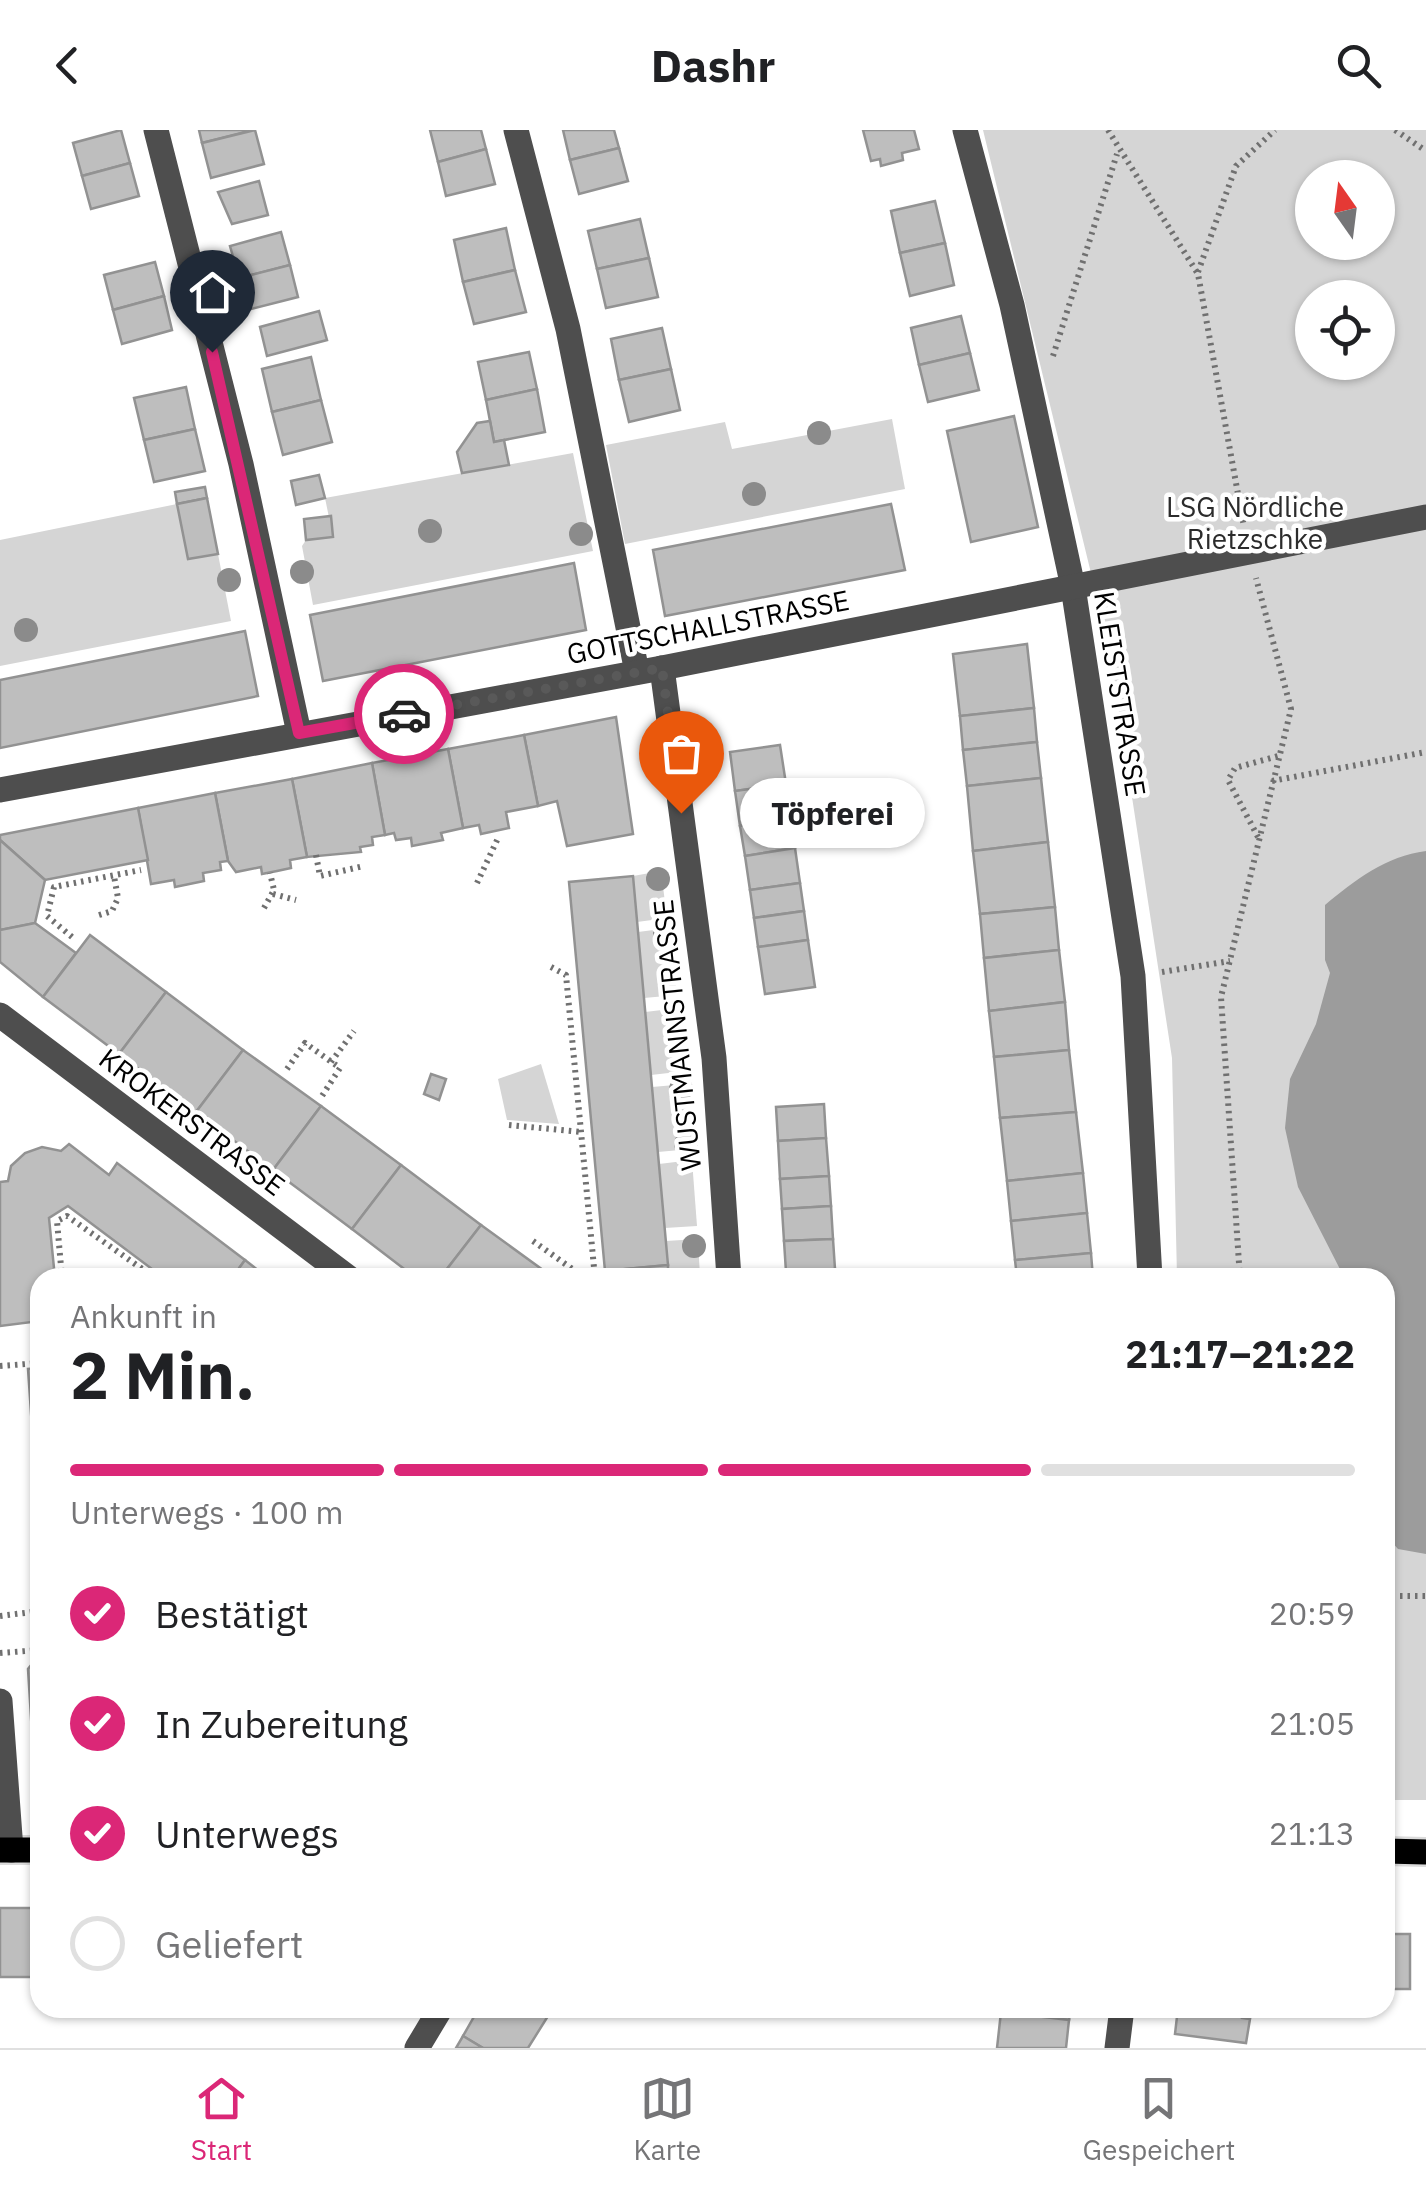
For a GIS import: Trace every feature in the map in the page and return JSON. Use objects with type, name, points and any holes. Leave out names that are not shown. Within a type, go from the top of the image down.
[{"type":"main road","points":[[1395,1851],[1426,1852]]},
{"type":"street","points":[[156,130],[241,464],[299,733]]},
{"type":"street","name":"WUSTMANNSTRASSE","points":[[516,130],[649,670],[714,1058],[729,1268]]},
{"type":"street","name":"KLEISTSTRASSE","points":[[965,130],[1035,411],[1073,587],[1133,976],[1149,1268]]},
{"type":"street","name":"GOTTSCHALLSTRASSE","points":[[0,790],[649,670],[1426,517]]},
{"type":"street","name":"KROKERSTRASSE","points":[[0,1014],[335,1268]]},
{"type":"street","points":[[0,1701],[5,1850]]},
{"type":"street","points":[[418,2048],[435,2018]]},
{"type":"street","points":[[1116,2048],[1120,2018]]},
{"type":"path","points":[[1108,130],[1118,152],[1198,274],[1248,554],[1292,710],[1221,997],[1239,1268]]},
{"type":"path","points":[[1198,274],[1236,166],[1275,130]]},
{"type":"path","points":[[1394,130],[1426,151]]},
{"type":"path","points":[[1035,411],[1118,152]]},
{"type":"path","points":[[1272,781],[1426,752]]},
{"type":"path","points":[[1258,837],[1228,780],[1235,768],[1279,755]]},
{"type":"path","points":[[478,883],[499,836]]},
{"type":"path","points":[[316,855],[320,876],[364,866]]},
{"type":"path","points":[[72,937],[47,916],[54,887],[141,870]]},
{"type":"path","points":[[264,908],[273,894],[270,874]]},
{"type":"path","points":[[99,916],[112,910],[118,898],[114,876]]},
{"type":"path","points":[[273,894],[296,900]]},
{"type":"path","points":[[1133,976],[1230,961]]},
{"type":"path","points":[[551,967],[566,975],[594,1268]]},
{"type":"path","points":[[331,1062],[354,1031]]},
{"type":"path","points":[[287,1069],[305,1043],[340,1068],[320,1099]]},
{"type":"path","points":[[509,1125],[582,1132]]},
{"type":"path","points":[[61,1268],[57,1221],[67,1216],[141,1268]]},
{"type":"path","points":[[533,1241],[571,1268]]},
{"type":"path","points":[[0,1366],[30,1364]]},
{"type":"path","points":[[1395,1596],[1426,1596]]},
{"type":"path","points":[[0,1616],[30,1612]]},
{"type":"path","points":[[0,1653],[30,1651]]},
{"type":"green space","name":"LSG Nördliche Rietzschke","points":[[983,130],[1426,130],[1426,1800],[1395,1800],[1395,1268],[1177,1268],[1172,1058],[1109,647]]},
{"type":"green space","points":[[892,419],[905,489],[625,544],[606,445],[725,422],[732,449]]},
{"type":"green space","points":[[573,453],[593,551],[313,605],[302,546],[306,540],[333,537],[325,498]]},
{"type":"green space","points":[[177,504],[188,559],[218,554],[231,621],[0,666],[0,540]]},
{"type":"green space","points":[[661,871],[667,918],[637,922],[633,876]]},
{"type":"green space","points":[[669,928],[677,995],[644,998],[638,932]]},
{"type":"green space","points":[[679,1008],[686,1071],[651,1075],[645,1012]]},
{"type":"green space","points":[[541,1064],[559,1124],[507,1120],[498,1079]]},
{"type":"green space","points":[[686,1084],[691,1149],[658,1152],[652,1087]]},
{"type":"green space","points":[[692,1160],[697,1226],[665,1228],[659,1164]]},
{"type":"green space","points":[[698,1239],[700,1268],[668,1268],[666,1241]]},
{"type":"shaded area","points":[[1426,851],[1426,1554],[1395,1546],[1395,1268],[1339,1268],[1298,1187],[1285,1128],[1290,1079],[1316,1024],[1330,973],[1325,960],[1325,905],[1360,878]]},
{"type":"building","points":[[121,130],[130,163],[82,176],[73,143]]},
{"type":"building","points":[[199,130],[253,130],[202,143]]},
{"type":"building","points":[[255,130],[264,164],[211,178],[202,143]]},
{"type":"building","points":[[430,130],[481,130],[486,149],[438,162]]},
{"type":"building","points":[[563,130],[614,130],[619,148],[570,160]]},
{"type":"building","points":[[863,130],[914,130],[919,149],[902,153],[903,160],[881,166],[880,159],[871,161]]},
{"type":"building","points":[[619,148],[628,181],[579,194],[570,160]]},
{"type":"building","points":[[486,149],[495,184],[446,196],[438,162]]},
{"type":"building","points":[[130,163],[139,196],[91,209],[82,176]]},
{"type":"building","points":[[259,181],[268,215],[232,224],[218,192]]},
{"type":"building","points":[[935,201],[945,243],[900,253],[891,211]]},
{"type":"building","points":[[640,219],[649,258],[597,269],[588,231]]},
{"type":"building","points":[[506,228],[515,270],[463,282],[454,240]]},
{"type":"building","points":[[281,232],[290,265],[239,278],[230,246]]},
{"type":"building","points":[[945,243],[954,285],[910,296],[900,253]]},
{"type":"building","points":[[649,258],[658,297],[606,308],[597,269]]},
{"type":"building","points":[[155,262],[164,296],[113,310],[104,275]]},
{"type":"building","points":[[290,265],[298,297],[247,310],[239,278]]},
{"type":"building","points":[[515,270],[526,312],[474,324],[463,282]]},
{"type":"building","points":[[164,296],[172,330],[122,344],[113,310]]},
{"type":"building","points":[[319,311],[327,340],[267,356],[260,327]]},
{"type":"building","points":[[961,316],[970,353],[919,365],[911,328]]},
{"type":"building","points":[[662,328],[671,369],[619,380],[611,339]]},
{"type":"building","points":[[529,352],[537,389],[486,400],[478,362]]},
{"type":"building","points":[[970,353],[979,390],[928,402],[919,365]]},
{"type":"building","points":[[311,357],[321,400],[272,412],[262,369]]},
{"type":"building","points":[[671,369],[680,410],[629,422],[619,380]]},
{"type":"building","points":[[186,387],[195,429],[144,440],[134,398]]},
{"type":"building","points":[[537,389],[545,432],[494,442],[486,400]]},
{"type":"building","points":[[321,400],[332,442],[283,455],[272,412]]},
{"type":"building","points":[[1014,416],[1038,527],[971,542],[947,431]]},
{"type":"building","points":[[490,421],[494,442],[504,440],[509,465],[462,473],[457,452],[477,423]]},
{"type":"building","points":[[195,429],[205,471],[154,482],[144,440]]},
{"type":"building","points":[[319,475],[325,498],[296,505],[291,481]]},
{"type":"building","points":[[205,487],[207,498],[177,504],[175,492]]},
{"type":"building","points":[[207,498],[218,554],[188,559],[177,504]]},
{"type":"building","points":[[891,504],[905,570],[665,616],[653,550]]},
{"type":"building","points":[[331,516],[333,537],[306,540],[304,519]]},
{"type":"building","points":[[574,563],[586,630],[323,681],[310,615]]},
{"type":"building","points":[[245,631],[258,696],[0,748],[0,680]]},
{"type":"building","points":[[1027,644],[1034,708],[960,716],[953,654]]},
{"type":"building","points":[[1034,708],[1037,742],[963,750],[960,716]]},
{"type":"building","points":[[616,717],[633,834],[567,846],[557,801],[538,806],[524,735]]},
{"type":"building","points":[[524,735],[538,806],[506,812],[509,828],[481,834],[479,825],[463,828],[448,749]]},
{"type":"building","points":[[1037,742],[1041,778],[967,786],[963,750]]},
{"type":"building","points":[[780,745],[786,784],[735,791],[730,752]]},
{"type":"building","points":[[448,749],[463,828],[441,833],[443,840],[412,846],[411,838],[396,840],[394,833],[385,835],[372,763]]},
{"type":"building","points":[[372,763],[385,835],[372,837],[373,845],[360,847],[361,852],[307,857],[292,779]]},
{"type":"building","points":[[1041,778],[1048,842],[973,851],[967,786]]},
{"type":"building","points":[[292,779],[307,857],[290,860],[291,868],[277,871],[262,874],[261,867],[236,872],[228,861],[215,793]]},
{"type":"building","points":[[786,784],[791,819],[740,826],[735,791]]},
{"type":"building","points":[[215,793],[228,861],[220,862],[221,870],[203,873],[204,881],[175,887],[174,880],[151,884],[138,808]]},
{"type":"building","points":[[138,808],[148,860],[45,880],[0,840],[0,835]]},
{"type":"building","points":[[791,819],[795,848],[745,856],[740,826]]},
{"type":"building","points":[[0,840],[45,880],[35,923],[0,930]]},
{"type":"building","points":[[1048,842],[1055,907],[980,914],[973,851]]},
{"type":"building","points":[[795,848],[800,883],[750,890],[745,856]]},
{"type":"building","points":[[633,876],[668,1265],[605,1268],[569,882]]},
{"type":"building","points":[[800,883],[804,911],[754,918],[750,890]]},
{"type":"building","points":[[1055,907],[1059,950],[984,958],[980,914]]},
{"type":"building","points":[[804,911],[808,940],[758,947],[754,918]]},
{"type":"building","points":[[35,923],[76,953],[43,997],[0,962],[0,930]]},
{"type":"building","points":[[90,935],[166,992],[119,1054],[43,997]]},
{"type":"building","points":[[808,940],[815,987],[765,994],[758,947]]},
{"type":"building","points":[[1059,950],[1065,1002],[989,1011],[984,958]]},
{"type":"building","points":[[166,992],[243,1050],[196,1112],[119,1054]]},
{"type":"building","points":[[1065,1002],[1069,1050],[994,1057],[989,1011]]},
{"type":"building","points":[[243,1050],[321,1106],[273,1170],[196,1112]]},
{"type":"building","points":[[1069,1050],[1076,1112],[1000,1118],[994,1057]]},
{"type":"building","points":[[431,1074],[446,1079],[439,1100],[424,1094]]},
{"type":"building","points":[[824,1104],[826,1138],[778,1141],[776,1107]]},
{"type":"building","points":[[321,1106],[401,1165],[352,1229],[273,1170]]},
{"type":"building","points":[[1076,1112],[1083,1173],[1007,1181],[1000,1118]]},
{"type":"building","points":[[826,1138],[829,1176],[780,1179],[778,1141]]},
{"type":"building","points":[[69,1144],[109,1175],[117,1163],[245,1260],[239,1268],[151,1268],[68,1206],[49,1218],[54,1268],[30,1268],[30,1322],[0,1326],[0,1182],[8,1181],[11,1166],[25,1153],[42,1147],[61,1151]]},
{"type":"building","points":[[401,1165],[481,1225],[448,1268],[403,1268],[352,1229]]},
{"type":"building","points":[[1083,1173],[1087,1213],[1011,1221],[1007,1181]]},
{"type":"building","points":[[829,1176],[831,1206],[782,1209],[780,1179]]},
{"type":"building","points":[[831,1206],[833,1239],[784,1241],[782,1209]]},
{"type":"building","points":[[1087,1213],[1091,1253],[1015,1260],[1011,1221]]},
{"type":"building","points":[[481,1225],[540,1268],[448,1268]]},
{"type":"building","points":[[833,1239],[835,1268],[786,1268],[784,1241]]},
{"type":"building","points":[[1091,1253],[1092,1268],[1016,1268],[1015,1260]]},
{"type":"building","points":[[245,1260],[255,1268],[239,1268]]},
{"type":"building","points":[[0,1908],[30,1908],[30,1977],[0,1977]]},
{"type":"building","points":[[1395,1934],[1410,1934],[1410,1989],[1395,1989]]},
{"type":"building","points":[[473,2018],[547,2018],[528,2048],[483,2048],[463,2036]]},
{"type":"building","points":[[1000,2018],[1069,2020],[1066,2048],[997,2048]]},
{"type":"building","points":[[1177,2018],[1250,2019],[1246,2043],[1175,2034]]},
{"type":"building","points":[[463,2036],[483,2048],[456,2048]]},
{"type":"way so far","points":[[404,714],[662,668],[681,813]]},
{"type":"place","name":"Töpferei","points":[[681,813]]},
{"type":"route","points":[[212,352],[241,464],[299,733],[404,714]]}]
